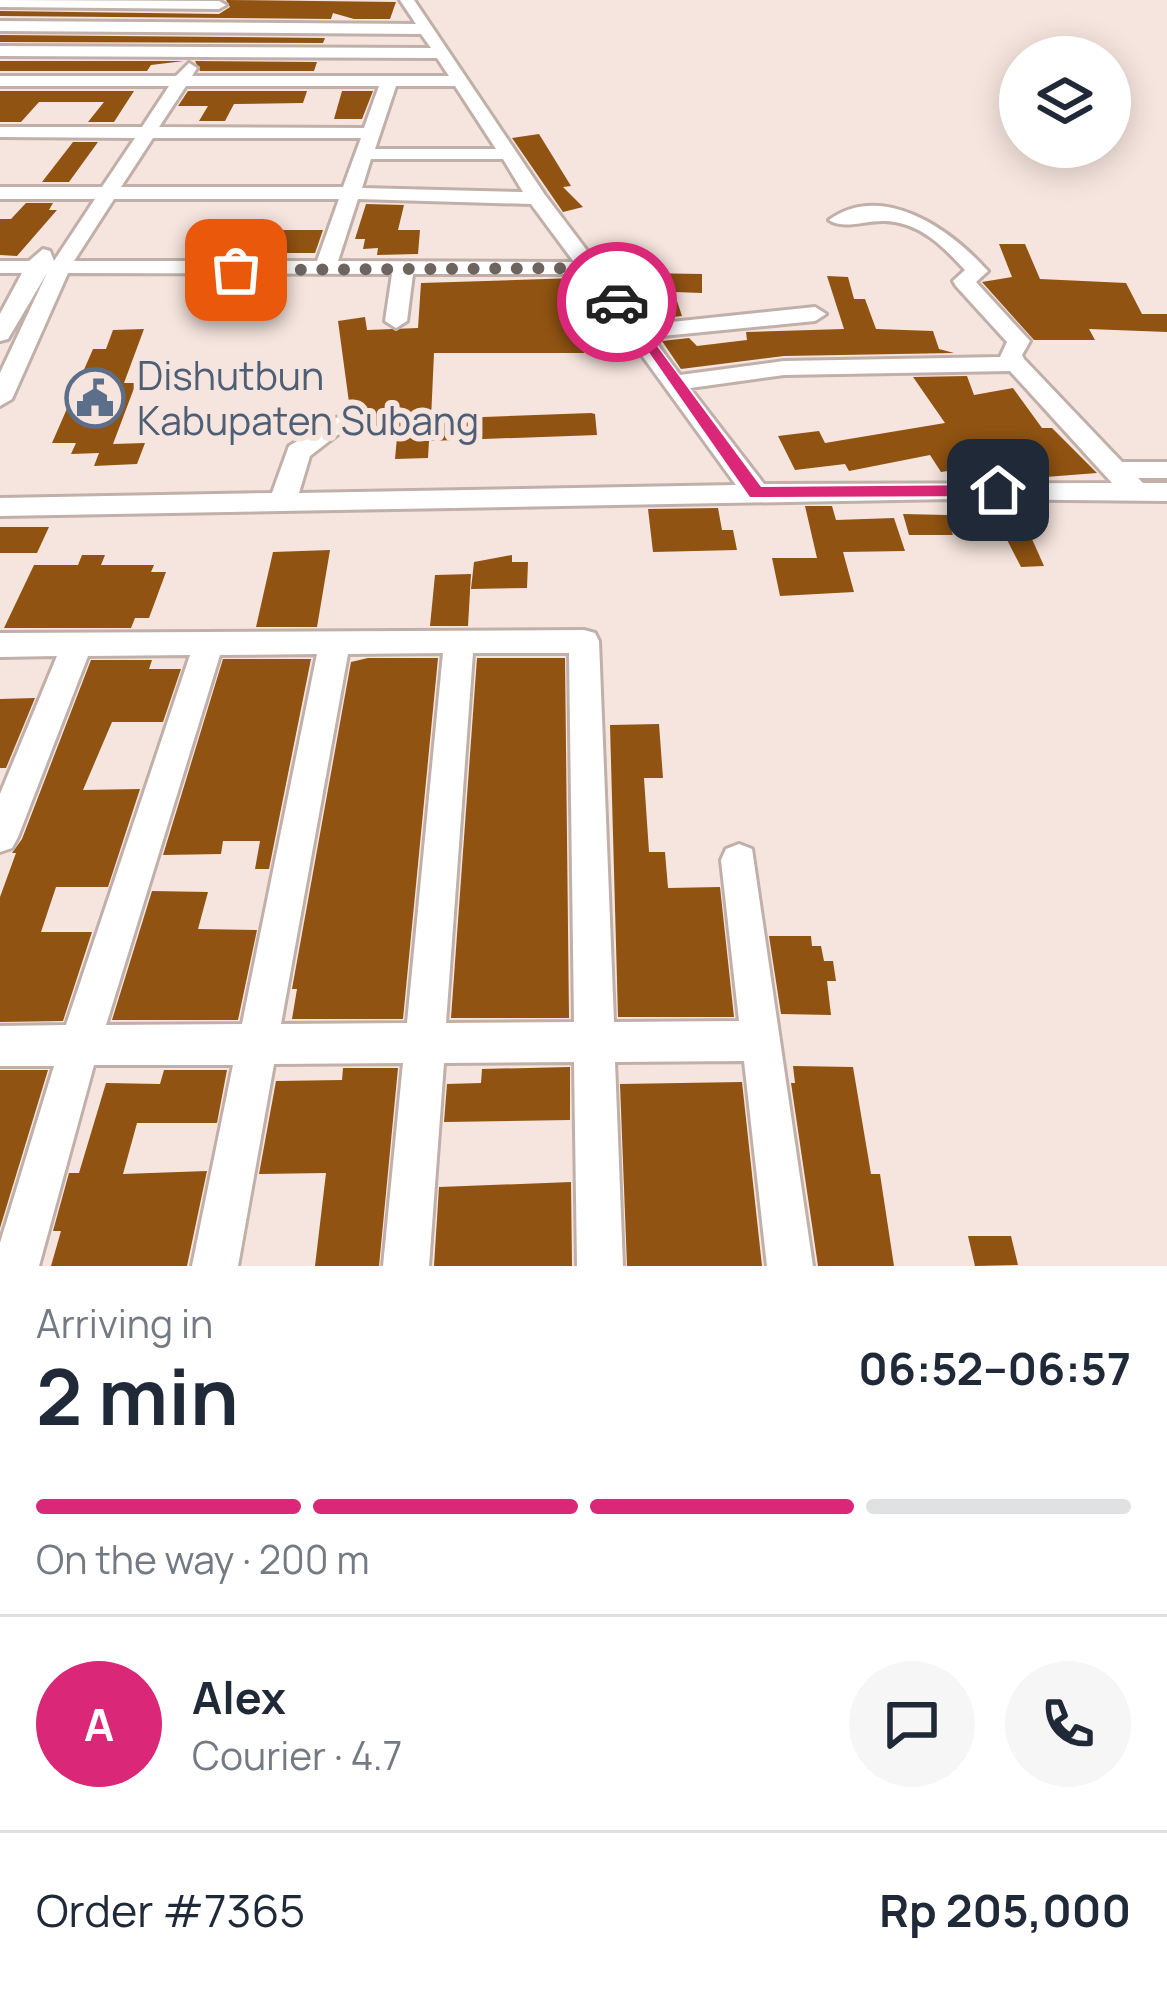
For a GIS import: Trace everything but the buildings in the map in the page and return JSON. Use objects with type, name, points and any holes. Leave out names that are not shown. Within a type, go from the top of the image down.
[{"type":"street","points":[[407,0],[537,198],[756,493]]},
{"type":"street","points":[[6,2],[221,3]]},
{"type":"street","points":[[0,399],[99,193],[221,3]]},
{"type":"street","points":[[4,86],[84,5]]},
{"type":"street","points":[[0,26],[205,28],[320,21],[344,28],[378,21],[424,28]]},
{"type":"street","points":[[320,83],[344,28]]},
{"type":"street","points":[[0,51],[439,53]]},
{"type":"street","points":[[4,86],[458,81]]},
{"type":"street","points":[[324,271],[388,84]]},
{"type":"street","points":[[0,132],[371,133]]},
{"type":"street","points":[[364,154],[509,154]]},
{"type":"street","points":[[0,193],[537,198]]},
{"type":"street","points":[[0,334],[34,267],[99,193]]},
{"type":"street","points":[[839,220],[867,215],[924,220],[977,271],[964,280],[1019,341],[1010,355],[1016,364],[1136,492]]},
{"type":"street","points":[[0,267],[590,268]]},
{"type":"street","points":[[396,321],[404,269]]},
{"type":"street","points":[[640,332],[814,314]]},
{"type":"street","points":[[677,382],[784,368],[1016,364]]},
{"type":"street","points":[[283,502],[298,452],[338,425]]},
{"type":"street","points":[[1116,470],[1167,470]]},
{"type":"street","points":[[0,506],[756,493],[1167,492]]},
{"type":"street","points":[[0,645],[584,641],[600,1266]]},
{"type":"street","points":[[215,1266],[334,642]]},
{"type":"street","points":[[406,1266],[459,642]]},
{"type":"street","points":[[0,837],[77,644]]},
{"type":"street","points":[[16,1266],[80,1045],[209,644]]},
{"type":"street","points":[[739,860],[790,1266]]},
{"type":"street","points":[[0,1046],[762,1041]]},
{"type":"way so far","points":[[236,270],[590,268],[617,302]]},
{"type":"place","name":"Dishutbun Kabupaten Subang","points":[[95,398]]},
{"type":"route","points":[[617,302],[756,493],[998,490]]}]
